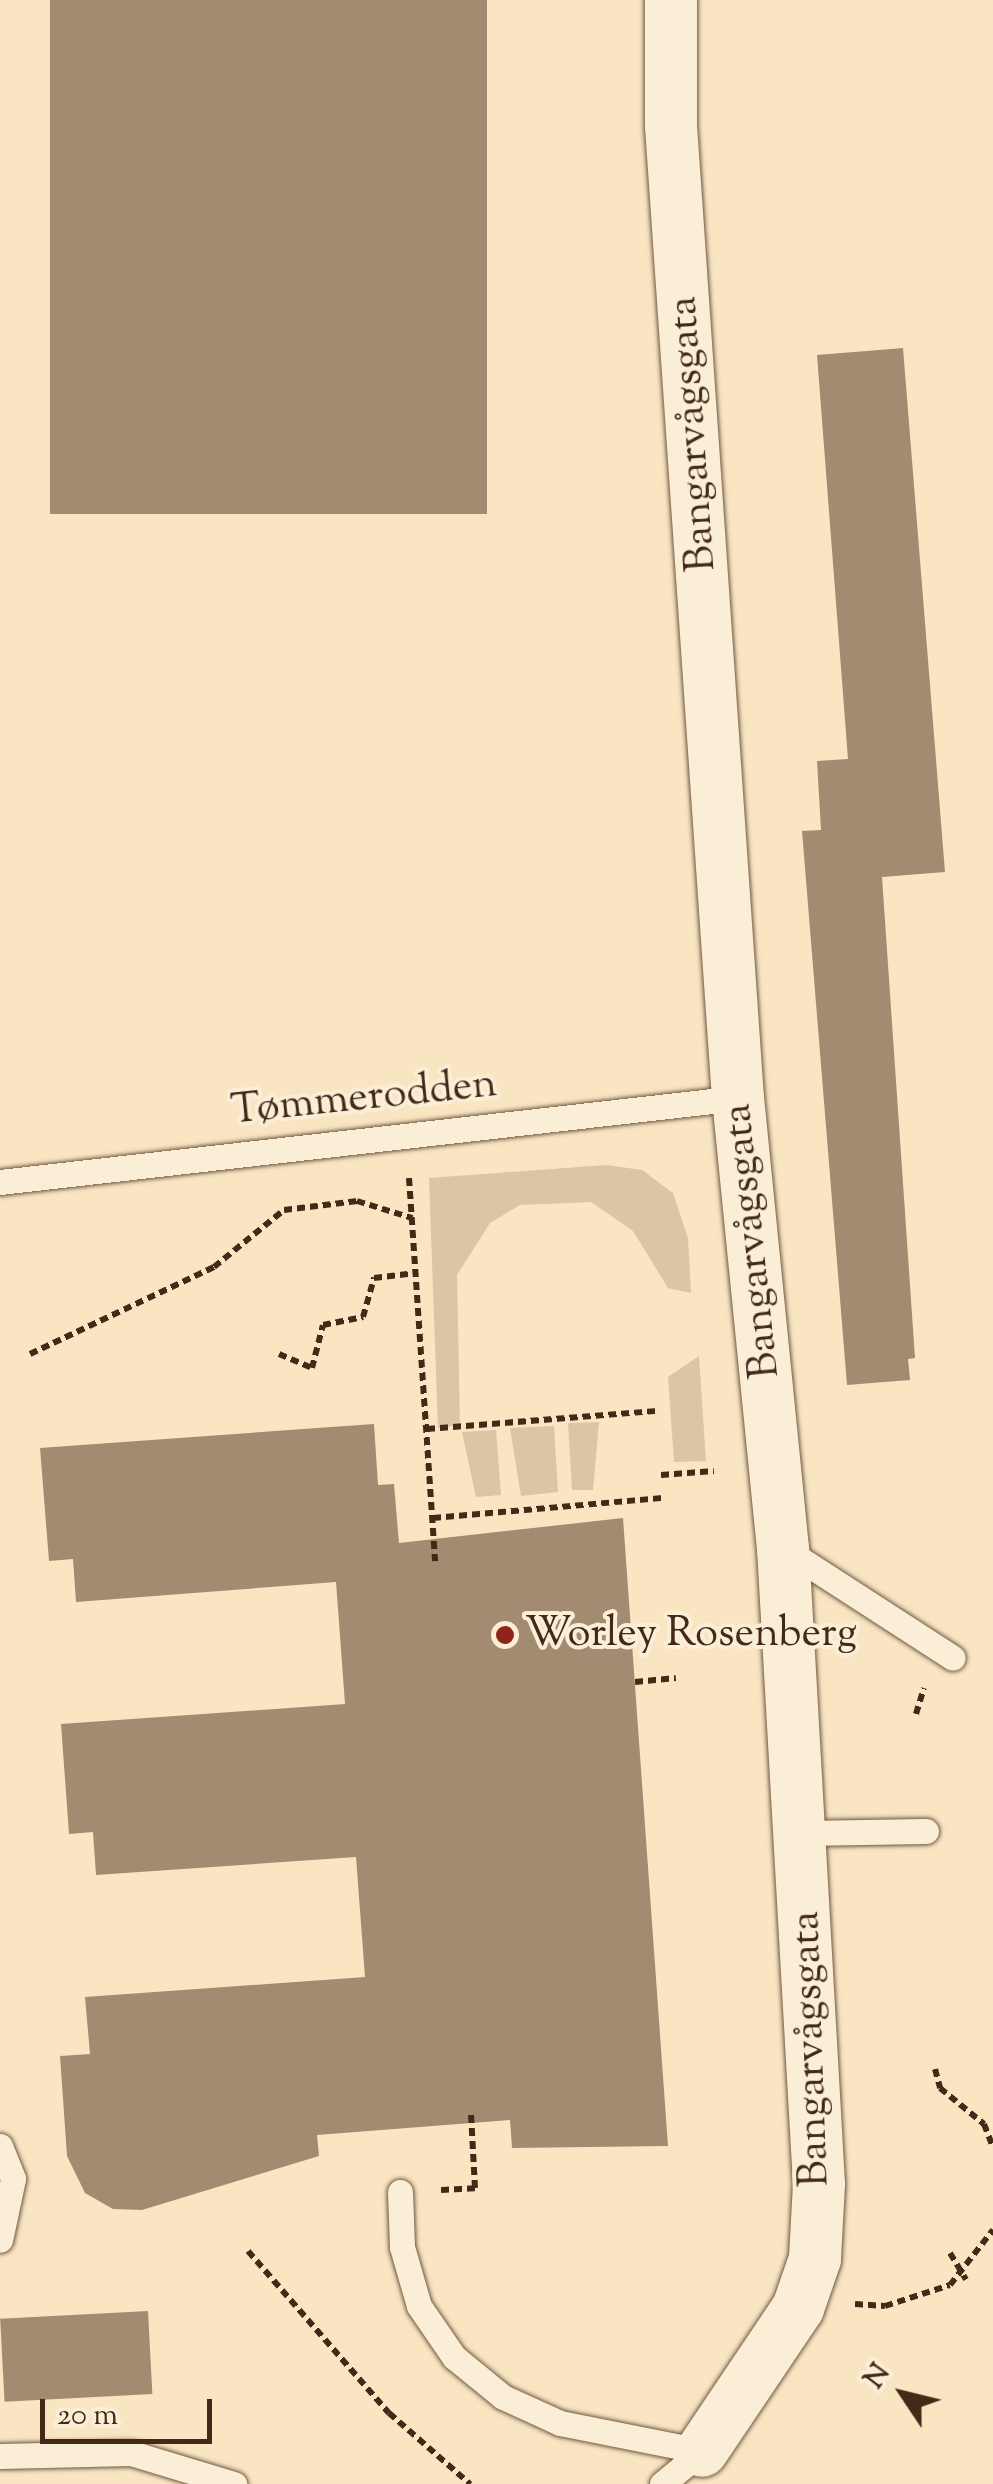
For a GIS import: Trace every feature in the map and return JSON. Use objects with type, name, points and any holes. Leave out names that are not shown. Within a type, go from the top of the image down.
[{"type":"street","name":"Bangarvågsgata","points":[[671,0],[672,126],[738,1098],[782,1548],[816,2034],[815,2260],[784,2338],[702,2451]]},
{"type":"lane","name":"Tømmerodden","points":[[0,1182],[738,1098]]},
{"type":"lane","points":[[782,1548],[954,1658]]},
{"type":"lane","points":[[802,1832],[926,1830]]},
{"type":"lane","points":[[0,2146],[12,2179],[0,2240]]},
{"type":"lane","points":[[400,2192],[402,2247],[419,2306],[454,2357],[503,2396],[560,2423],[702,2451]]},
{"type":"lane","points":[[662,2484],[702,2451]]},
{"type":"lane","points":[[0,2456],[131,2453],[234,2484]]},
{"type":"path","points":[[405,1135],[435,1561]]},
{"type":"path","points":[[30,1354],[198,1277],[284,1210],[358,1201],[412,1218]]},
{"type":"path","points":[[278,1354],[312,1368],[323,1325],[363,1316],[374,1278],[416,1273]]},
{"type":"path","points":[[427,1429],[657,1410]]},
{"type":"path","points":[[661,1476],[714,1471]]},
{"type":"path","points":[[433,1518],[662,1498]]},
{"type":"path","points":[[634,1682],[676,1678]]},
{"type":"path","points":[[934,2069],[940,2088],[984,2124],[993,2147]]},
{"type":"path","points":[[400,2192],[475,2188],[471,2113]]},
{"type":"path","points":[[248,2251],[401,2426],[470,2484]]},
{"type":"path","points":[[950,2252],[966,2280]]},
{"type":"shaded area","points":[[606,1165],[642,1170],[673,1193],[688,1238],[691,1293],[668,1288],[633,1231],[591,1202],[520,1205],[490,1223],[457,1275],[460,1425],[438,1428],[429,1178]]},
{"type":"shaded area","points":[[699,1356],[706,1461],[674,1462],[668,1377]]},
{"type":"shaded area","points":[[599,1422],[593,1490],[572,1490],[568,1423]]},
{"type":"shaded area","points":[[554,1426],[558,1492],[521,1496],[510,1428]]},
{"type":"shaded area","points":[[496,1430],[501,1495],[476,1497],[462,1432]]},
{"type":"building","points":[[50,0],[487,0],[487,514],[50,514]]},
{"type":"building","points":[[903,348],[945,872],[882,877],[915,1358],[908,1359],[910,1380],[847,1385],[802,831],[821,830],[817,761],[848,759],[817,355]]},
{"type":"building","points":[[374,1424],[378,1485],[394,1484],[399,1543],[623,1518],[668,2146],[512,2148],[510,2120],[317,2135],[319,2156],[142,2210],[113,2209],[85,2193],[67,2156],[60,2056],[90,2054],[85,1997],[365,1977],[356,1857],[96,1875],[93,1832],[69,1834],[61,1724],[345,1704],[336,1582],[76,1602],[73,1559],[49,1561],[40,1448]]},
{"type":"building","points":[[148,2311],[152,2394],[5,2402],[0,2319]]},
{"type":"place","name":"Worley Rosenberg","points":[[505,1635]]}]
